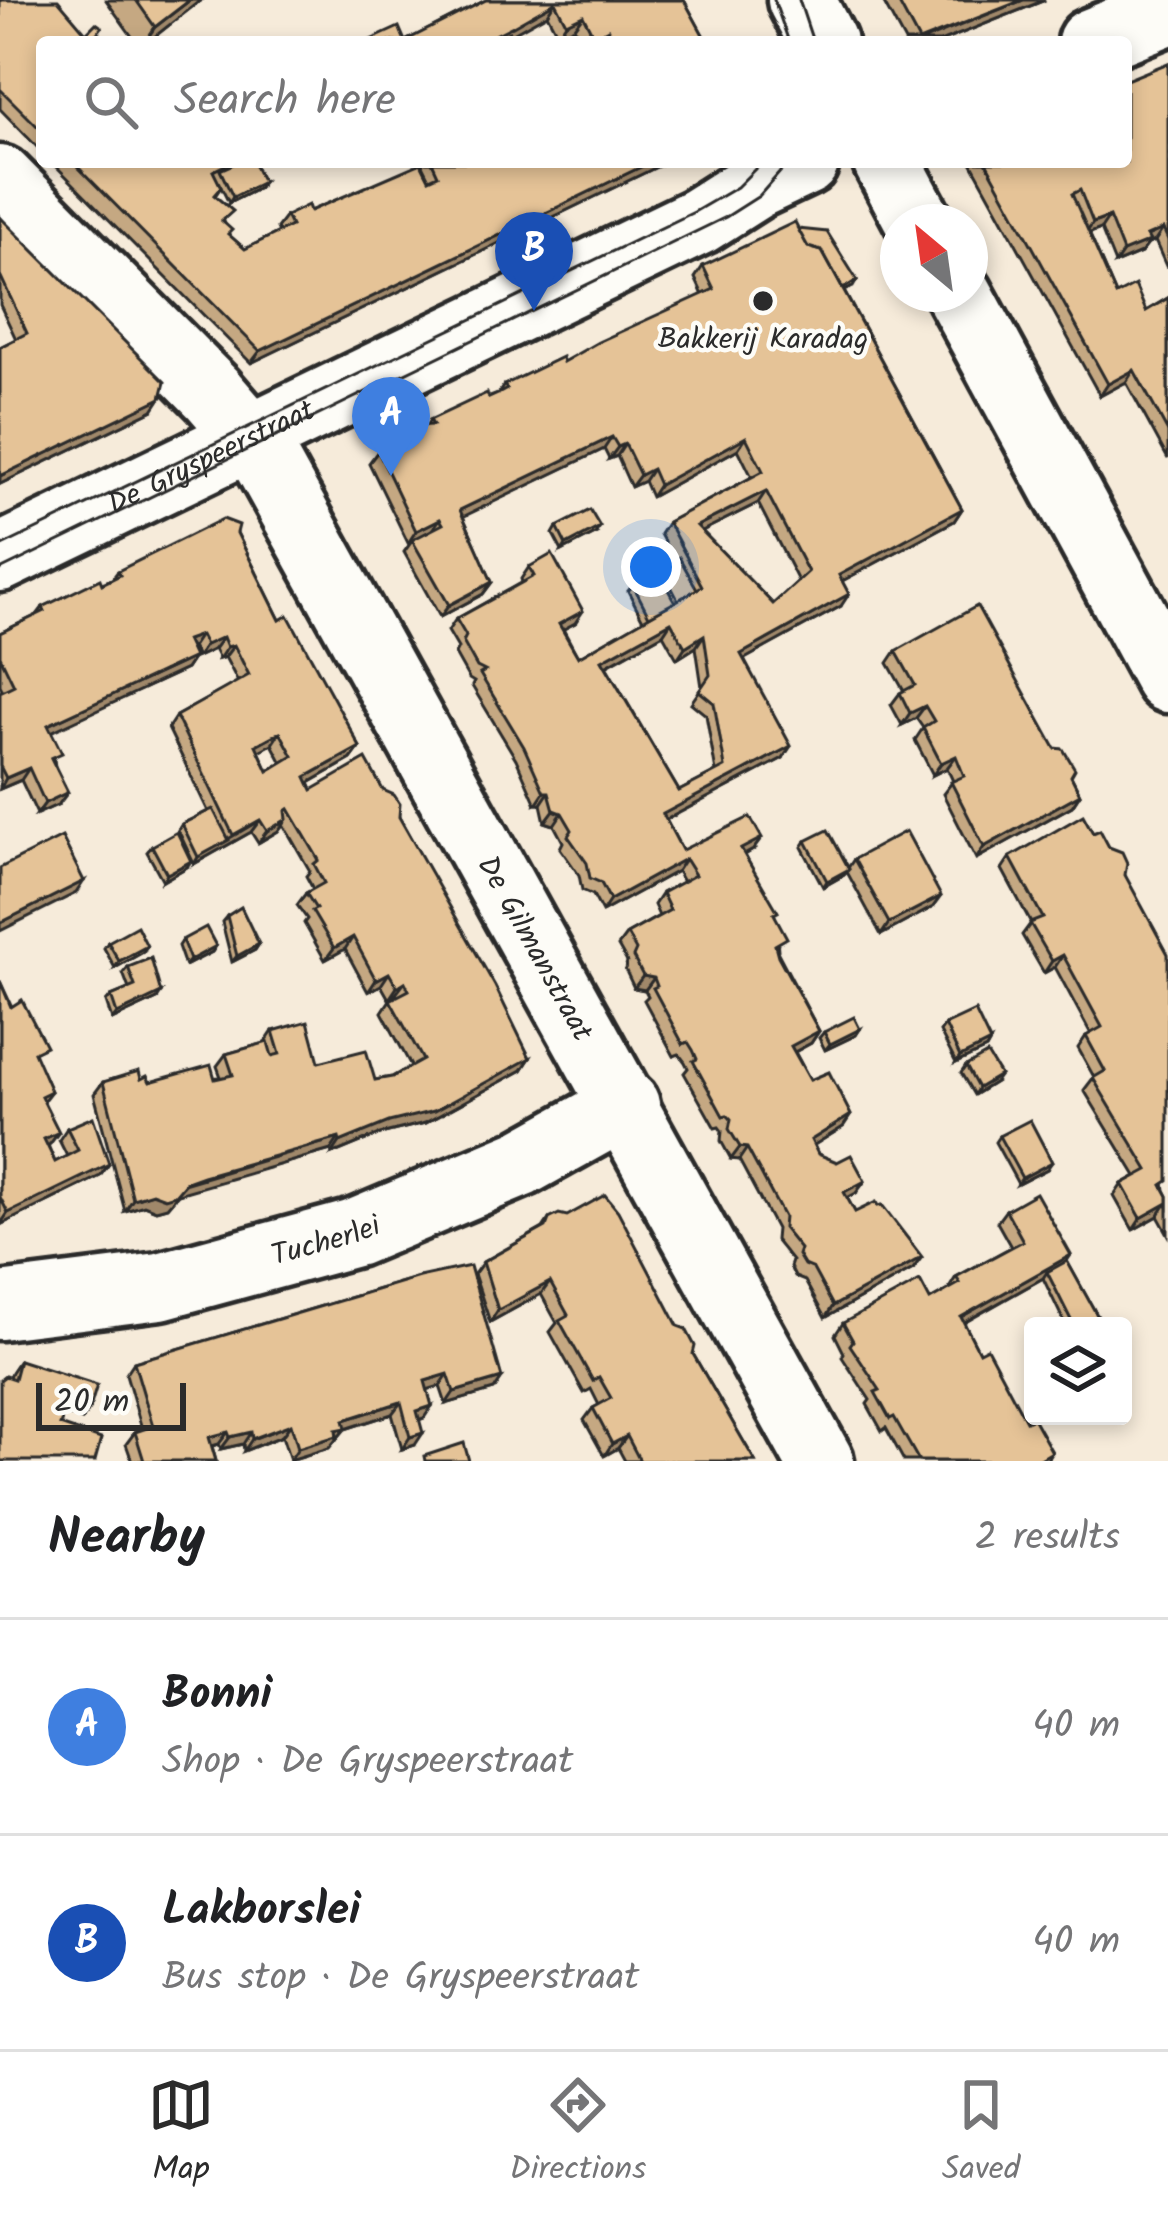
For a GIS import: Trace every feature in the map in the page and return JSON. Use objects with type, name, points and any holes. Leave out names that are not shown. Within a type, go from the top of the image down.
[{"type":"street","points":[[801,0],[821,36]]},
{"type":"street","points":[[1106,36],[1168,11]]},
{"type":"street","name":"De Gryspeerstraat","points":[[0,558],[698,221],[793,168]]},
{"type":"street","points":[[890,168],[910,204]]},
{"type":"street","name":"De Gilmanstraat","points":[[0,179],[251,437],[820,1461]]},
{"type":"street","points":[[968,312],[1168,679]]},
{"type":"street","name":"Tucherlei","points":[[0,1306],[160,1286],[355,1233],[522,1163],[626,1105]]},
{"type":"building","points":[[0,0],[58,0],[86,33],[96,23],[102,27],[98,32],[102,36],[36,36],[36,125],[0,89]]},
{"type":"building","points":[[136,0],[190,0],[155,27]]},
{"type":"building","points":[[486,0],[684,0],[704,36],[612,36],[608,29],[594,36],[583,15],[566,23],[555,2],[493,36],[415,36]]},
{"type":"building","points":[[897,0],[1023,0],[932,36],[916,36]]},
{"type":"building","points":[[399,27],[403,36],[379,36]]},
{"type":"building","points":[[1168,63],[1168,240],[1163,229],[1147,236],[1150,241],[1123,252],[1109,217],[1093,223],[1080,190],[1072,194],[1116,295],[1135,285],[1146,311],[1168,298],[1168,432],[1134,370],[1108,384],[989,168],[1132,168],[1132,78]]},
{"type":"building","points":[[79,168],[219,168],[213,171],[221,187],[214,195],[233,211],[222,221],[232,230],[228,234],[245,249],[291,226],[286,216],[308,205],[310,211],[409,168],[424,168],[429,179],[438,175],[435,168],[639,168],[260,351]]},
{"type":"building","points":[[256,168],[263,182],[233,197],[220,170]]},
{"type":"building","points":[[0,217],[165,382],[161,398],[0,476],[0,347],[27,333],[0,275]]},
{"type":"building","points":[[795,222],[808,247],[822,251],[962,509],[839,575],[849,594],[741,654],[791,746],[663,814],[682,850],[750,817],[762,838],[741,849],[778,912],[774,914],[787,938],[775,945],[778,956],[819,1031],[791,1046],[810,1080],[829,1072],[851,1115],[811,1140],[818,1154],[837,1162],[851,1155],[865,1181],[844,1192],[855,1212],[876,1202],[882,1205],[922,1257],[833,1306],[783,1228],[784,1217],[747,1148],[740,1147],[729,1129],[731,1119],[723,1116],[693,1061],[697,1059],[688,1042],[683,1044],[653,988],[657,986],[654,978],[643,976],[633,957],[636,950],[627,934],[670,910],[662,893],[695,875],[685,859],[610,900],[601,883],[590,878],[587,863],[568,836],[572,830],[562,813],[554,810],[549,792],[544,792],[524,747],[480,674],[485,671],[477,667],[463,642],[466,636],[456,619],[534,576],[529,567],[552,554],[583,611],[559,624],[578,657],[702,586],[668,522],[763,471],[746,437],[659,485],[652,469],[640,475],[625,444],[618,447],[612,437],[460,510],[492,582],[449,605],[412,540],[443,524],[440,519],[416,531],[378,451],[417,426],[433,425],[430,420],[487,393],[489,398],[498,394],[507,389],[504,385],[562,357],[563,362],[714,289],[703,266]],"holes":[[[766,491],[808,572],[773,604],[697,526]],[[671,622],[685,647],[704,635],[710,675],[699,691],[714,703],[725,767],[679,791],[602,660]]]},
{"type":"building","points":[[798,229],[827,232],[857,280],[843,289],[822,251],[808,247]]},
{"type":"building","points":[[590,510],[600,527],[566,545],[557,527]]},
{"type":"building","points":[[223,519],[239,525],[237,533],[280,620],[288,615],[360,747],[306,777],[312,790],[366,759],[383,790],[400,804],[399,817],[495,986],[530,1058],[434,1111],[389,1122],[340,1142],[339,1138],[203,1176],[165,1198],[152,1193],[133,1199],[103,1082],[139,1071],[141,1079],[147,1076],[150,1082],[211,1065],[215,1079],[233,1075],[226,1054],[268,1042],[272,1056],[280,1054],[273,1031],[308,1021],[319,1062],[366,1050],[375,1080],[392,1077],[423,1060],[390,1000],[409,990],[405,982],[397,987],[389,973],[376,980],[353,937],[334,948],[312,911],[316,909],[306,893],[324,883],[314,864],[319,860],[289,809],[287,819],[267,831],[260,820],[233,835],[176,716],[249,675],[234,645],[227,647],[223,637],[205,645],[200,635],[186,640],[194,657],[48,725],[62,753],[51,758],[68,792],[45,803],[29,768],[6,778],[0,766],[0,692],[14,685],[0,656],[0,633],[100,579],[102,584],[120,575],[118,571]],"holes":[[[280,732],[293,756],[268,771],[256,745]]]},
{"type":"building","points":[[679,557],[697,589],[678,600],[661,567]]},
{"type":"building","points":[[658,572],[675,602],[649,616],[633,585]]},
{"type":"building","points":[[977,606],[1055,748],[1063,749],[1075,769],[1071,776],[1080,794],[984,847],[951,782],[964,776],[956,756],[941,763],[923,728],[934,721],[925,706],[910,713],[900,693],[915,685],[896,651]]},
{"type":"building","points":[[213,809],[229,840],[198,857],[182,824]]},
{"type":"building","points":[[1083,815],[1093,833],[1100,830],[1109,847],[1122,852],[1125,875],[1168,954],[1168,1181],[1162,1185],[1168,1207],[1141,1218],[1122,1184],[1148,1170],[1093,1078],[1105,1071],[1086,1036],[1102,1027],[1063,955],[1052,961],[1030,923],[1043,918],[1010,857]]},
{"type":"building","points":[[828,830],[849,869],[827,881],[806,841]]},
{"type":"building","points":[[906,831],[941,896],[889,923],[854,859]]},
{"type":"building","points":[[177,832],[191,861],[167,874],[152,846]]},
{"type":"building","points":[[62,837],[84,881],[0,923],[0,868]]},
{"type":"building","points":[[241,907],[259,944],[237,956],[227,916]]},
{"type":"building","points":[[137,926],[147,946],[119,961],[108,942]]},
{"type":"building","points":[[206,927],[216,946],[190,960],[182,940]]},
{"type":"building","points":[[151,958],[161,993],[117,1014],[111,996],[135,986],[128,967]]},
{"type":"building","points":[[0,981],[11,1007],[22,1000],[46,1046],[34,1052],[51,1091],[41,1096],[59,1132],[44,1139],[55,1162],[78,1150],[67,1128],[93,1117],[109,1164],[8,1213],[0,1197]]},
{"type":"building","points":[[975,1011],[990,1042],[960,1057],[945,1025]]},
{"type":"building","points":[[854,1017],[860,1029],[830,1044],[824,1032]]},
{"type":"building","points":[[987,1054],[1000,1075],[978,1088],[966,1066]]},
{"type":"building","points":[[1030,1120],[1052,1162],[1022,1178],[999,1136]]},
{"type":"building","points":[[1036,1193],[1071,1255],[961,1317],[979,1352],[987,1348],[1024,1425],[1037,1425],[1052,1452],[1037,1461],[919,1461],[875,1392],[880,1390],[850,1345],[853,1341],[843,1323],[920,1281],[930,1300],[960,1283],[956,1277],[1023,1241],[1006,1210]]},
{"type":"building","points":[[605,1195],[678,1326],[686,1329],[695,1346],[693,1354],[755,1461],[640,1461],[627,1436],[612,1444],[593,1408],[611,1398],[599,1377],[593,1381],[559,1320],[568,1315],[550,1282],[498,1310],[483,1262],[546,1227],[549,1219],[567,1216]]},
{"type":"building","points":[[1067,1261],[1098,1317],[1070,1317],[1047,1272]]},
{"type":"building","points":[[470,1266],[502,1378],[454,1392],[448,1374],[425,1381],[432,1406],[417,1411],[423,1433],[410,1437],[401,1402],[344,1420],[346,1428],[336,1430],[337,1436],[298,1448],[291,1424],[252,1439],[251,1432],[209,1437],[216,1461],[144,1461],[135,1432],[153,1426],[134,1362]]},
{"type":"building","points":[[19,1360],[97,1385],[90,1408],[68,1400],[60,1425],[101,1439],[95,1461],[0,1461],[0,1380],[5,1376],[14,1379]]},
{"type":"building","points":[[464,1443],[469,1461],[425,1461],[424,1456]]},
{"type":"tram line","points":[[774,0],[787,36]]},
{"type":"tram line","points":[[799,0],[811,36]]},
{"type":"tram line","points":[[0,547],[694,212],[737,187],[756,168]]},
{"type":"tram line","points":[[0,570],[726,217],[759,196],[784,168]]},
{"type":"place","name":"Bakkerij Karadag","points":[[763,301]]},
{"type":"place","name":"Lakborslei","points":[[534,311]]},
{"type":"place","name":"Bonni","points":[[391,476]]}]
